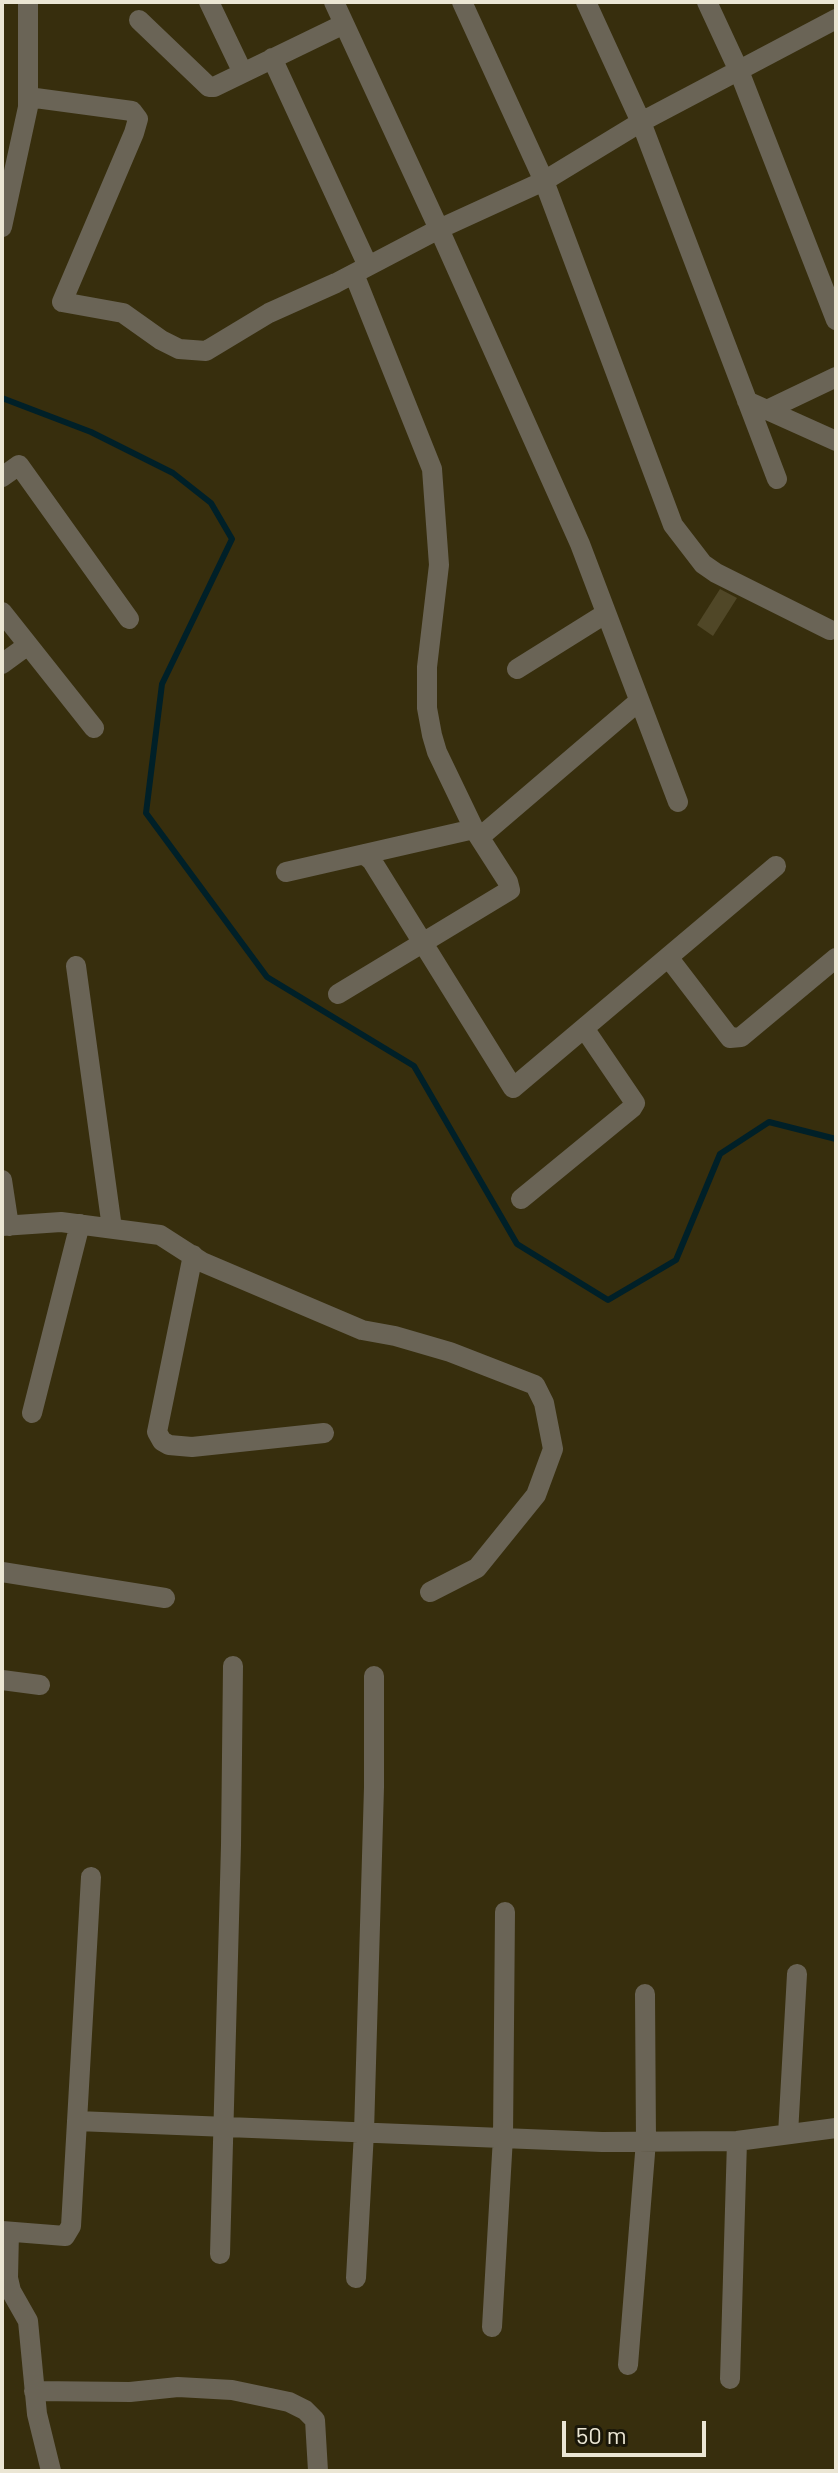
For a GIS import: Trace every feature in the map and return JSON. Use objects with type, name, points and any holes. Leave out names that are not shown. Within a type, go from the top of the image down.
[{"type":"street","points":[[2,227],[6,189],[28,97],[28,2]]},
{"type":"street","points":[[209,2],[243,73]]},
{"type":"street","points":[[334,2],[580,544],[678,802]]},
{"type":"street","points":[[462,2],[544,181],[673,525],[703,564],[716,573],[830,630]]},
{"type":"street","points":[[586,2],[641,122],[777,479]]},
{"type":"street","points":[[707,2],[739,71],[836,320]]},
{"type":"street","points":[[139,20],[209,87],[344,24]]},
{"type":"street","points":[[28,97],[132,111],[138,119],[62,302],[123,313],[179,349],[206,351],[269,313],[544,181],[641,122],[834,26]]},
{"type":"street","points":[[272,58],[361,270],[432,469],[439,565],[427,667],[427,708],[437,752],[477,833],[510,890],[338,994]]},
{"type":"street","points":[[767,410],[836,377]]},
{"type":"street","points":[[747,401],[836,441]]},
{"type":"street","points":[[2,477],[19,465],[129,619]]},
{"type":"street","points":[[2,612],[94,728]]},
{"type":"street","points":[[517,669],[605,614]]},
{"type":"street","points":[[2,664],[28,645]]},
{"type":"street","points":[[286,872],[477,833],[639,701]]},
{"type":"street","points":[[364,854],[372,861],[513,1088],[776,866]]},
{"type":"street","points":[[668,957],[730,1038],[741,1037],[836,958]]},
{"type":"street","points":[[76,966],[112,1228]]},
{"type":"street","points":[[521,1199],[635,1103],[584,1028]]},
{"type":"street","points":[[2,1180],[5,1226],[61,1222],[160,1235],[220,1270],[362,1330],[450,1352],[535,1385],[544,1403],[553,1449],[536,1495],[477,1568],[430,1592]]},
{"type":"street","points":[[32,1413],[80,1224]]},
{"type":"street","points":[[193,1255],[157,1432],[162,1441],[169,1445],[192,1447],[324,1433]]},
{"type":"street","points":[[2,1572],[165,1598]]},
{"type":"street","points":[[220,2254],[233,1666]]},
{"type":"street","points":[[356,2278],[364,2132],[374,1787],[374,1676]]},
{"type":"street","points":[[2,1680],[40,1685]]},
{"type":"street","points":[[51,2471],[43,2446],[34,2391],[28,2321],[11,2291],[8,2278],[6,2232],[65,2236],[71,2226],[91,1877]]},
{"type":"street","points":[[492,2327],[503,2137],[505,1912]]},
{"type":"street","points":[[788,2134],[797,1974]]},
{"type":"street","points":[[628,2365],[646,2141],[645,1994]]},
{"type":"street","points":[[77,2121],[646,2141],[737,2141],[836,2128]]},
{"type":"street","points":[[730,2379],[737,2141]]},
{"type":"street","points":[[34,2391],[130,2392],[178,2387],[232,2390],[278,2398],[305,2410],[315,2420],[318,2471]]},
{"type":"building","points":[[720,589],[737,598],[713,636],[697,625]]},
{"type":"waterway","points":[[2,398],[91,432],[173,473],[211,503],[232,539],[162,684],[146,813],[267,977],[414,1066],[517,1244],[608,1300],[676,1260],[720,1154],[769,1122],[836,1139]]}]
